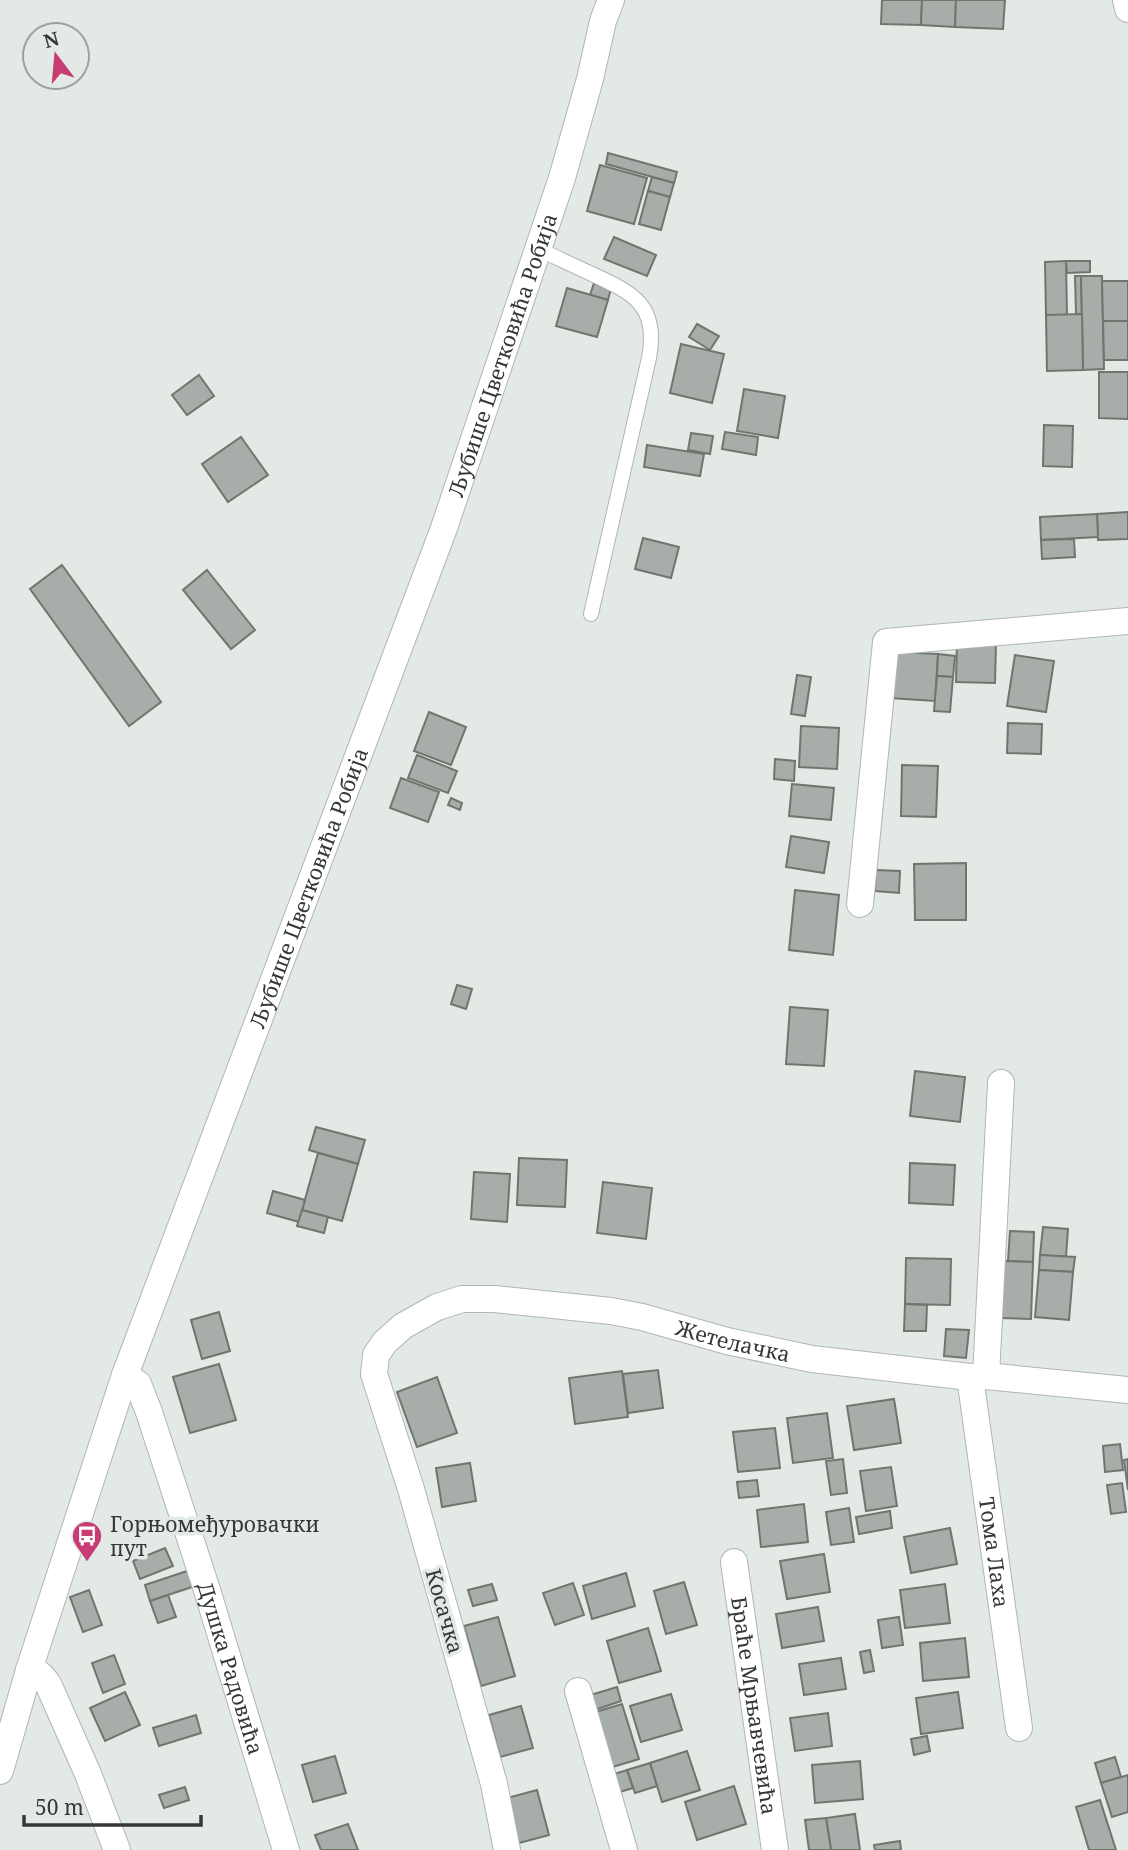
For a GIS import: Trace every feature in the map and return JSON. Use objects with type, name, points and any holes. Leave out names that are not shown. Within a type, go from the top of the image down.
[{"type":"street","name":"Љубише Цветковића Робија","points":[[0,1771],[29,1670],[125,1375],[444,528],[562,178],[603,21],[611,0]]},
{"type":"street","points":[[1126,0],[1128,9]]},
{"type":"street","points":[[860,904],[886,642],[1128,621]]},
{"type":"street","name":"Тома Лаха","points":[[1001,1083],[978,1376],[1019,1728]]},
{"type":"street","name":"Жетелачка","points":[[374,1374],[376,1355],[384,1342],[403,1326],[437,1307],[462,1299],[494,1299],[621,1313],[727,1341],[812,1359],[1128,1390]]},
{"type":"street","name":"Косачка","points":[[374,1374],[411,1489],[490,1770],[507,1850]]},
{"type":"street","name":"Душка Радовића","points":[[125,1375],[138,1384],[149,1412],[211,1603],[286,1850]]},
{"type":"street","name":"Браће Мрњавчевића","points":[[734,1562],[775,1850]]},
{"type":"street","points":[[29,1670],[44,1677],[49,1686],[88,1774],[117,1850]]},
{"type":"street","points":[[578,1691],[624,1850]]},
{"type":"lane","points":[[538,249],[628,291],[643,309],[650,332],[649,358],[591,614]]},
{"type":"building","points":[[882,0],[922,0],[921,25],[881,24]]},
{"type":"building","points":[[922,0],[956,0],[955,27],[921,25]]},
{"type":"building","points":[[956,0],[1005,0],[1003,29],[955,27]]},
{"type":"building","points":[[608,153],[677,172],[674,183],[606,164]]},
{"type":"building","points":[[600,165],[647,178],[634,224],[587,211]]},
{"type":"building","points":[[652,177],[674,183],[670,197],[648,191]]},
{"type":"building","points":[[648,191],[670,197],[661,230],[639,224]]},
{"type":"building","points":[[614,237],[656,255],[647,276],[604,259]]},
{"type":"building","points":[[1066,261],[1090,261],[1090,272],[1067,273]]},
{"type":"building","points":[[1066,261],[1067,315],[1046,315],[1045,262]]},
{"type":"building","points":[[1075,276],[1081,276],[1082,314],[1076,314]]},
{"type":"building","points":[[1081,276],[1102,276],[1104,369],[1083,370]]},
{"type":"building","points":[[1102,281],[1128,281],[1128,321],[1103,321]]},
{"type":"building","points":[[594,283],[611,288],[608,300],[590,295]]},
{"type":"building","points":[[567,288],[608,300],[597,337],[556,326]]},
{"type":"building","points":[[1082,314],[1083,370],[1047,371],[1046,315]]},
{"type":"building","points":[[1103,321],[1128,321],[1128,360],[1104,360]]},
{"type":"building","points":[[697,324],[719,336],[710,350],[689,337]]},
{"type":"building","points":[[681,344],[724,354],[712,403],[670,393]]},
{"type":"building","points":[[1099,372],[1128,372],[1128,419],[1099,418]]},
{"type":"building","points":[[199,375],[214,396],[187,415],[172,395]]},
{"type":"building","points":[[744,389],[785,396],[778,438],[737,431]]},
{"type":"building","points":[[1044,425],[1073,426],[1072,467],[1043,466]]},
{"type":"building","points":[[725,432],[758,437],[756,455],[722,449]]},
{"type":"building","points":[[691,433],[713,436],[710,454],[688,450]]},
{"type":"building","points":[[241,437],[268,475],[228,502],[202,464]]},
{"type":"building","points":[[647,445],[704,454],[700,476],[644,467]]},
{"type":"building","points":[[1128,512],[1128,539],[1098,540],[1097,514]]},
{"type":"building","points":[[1097,514],[1098,537],[1041,540],[1040,517]]},
{"type":"building","points":[[643,538],[679,547],[671,578],[635,569]]},
{"type":"building","points":[[1074,539],[1075,557],[1042,559],[1041,540]]},
{"type":"building","points":[[62,565],[161,702],[129,726],[30,589]]},
{"type":"building","points":[[207,570],[255,630],[231,649],[183,590]]},
{"type":"building","points":[[957,641],[996,642],[995,683],[956,682]]},
{"type":"building","points":[[893,652],[938,654],[935,701],[890,698]]},
{"type":"building","points":[[938,654],[955,656],[953,677],[937,676]]},
{"type":"building","points":[[1015,655],[1054,661],[1046,712],[1007,706]]},
{"type":"building","points":[[797,675],[811,677],[805,716],[791,714]]},
{"type":"building","points":[[937,676],[953,677],[950,712],[934,711]]},
{"type":"building","points":[[429,712],[466,727],[451,765],[414,751]]},
{"type":"building","points":[[1008,723],[1042,724],[1041,754],[1007,753]]},
{"type":"building","points":[[801,726],[839,728],[837,769],[799,767]]},
{"type":"building","points":[[417,755],[457,771],[448,793],[408,778]]},
{"type":"building","points":[[775,759],[795,761],[794,781],[774,779]]},
{"type":"building","points":[[902,765],[938,766],[936,817],[901,816]]},
{"type":"building","points":[[401,778],[439,792],[428,822],[390,808]]},
{"type":"building","points":[[792,784],[834,788],[831,820],[789,816]]},
{"type":"building","points":[[451,798],[462,803],[460,810],[448,805]]},
{"type":"building","points":[[791,836],[829,842],[824,873],[786,867]]},
{"type":"building","points":[[966,863],[966,920],[915,920],[914,864]]},
{"type":"building","points":[[876,870],[900,871],[899,893],[875,891]]},
{"type":"building","points":[[795,890],[839,895],[833,955],[789,950]]},
{"type":"building","points":[[457,985],[472,989],[466,1009],[451,1004]]},
{"type":"building","points":[[790,1007],[828,1010],[824,1066],[786,1064]]},
{"type":"building","points":[[915,1071],[965,1077],[960,1122],[910,1116]]},
{"type":"building","points":[[316,1127],[365,1140],[358,1164],[309,1150]]},
{"type":"building","points":[[318,1153],[358,1164],[342,1221],[302,1210]]},
{"type":"building","points":[[519,1158],[567,1160],[565,1207],[517,1205]]},
{"type":"building","points":[[910,1163],[955,1165],[953,1205],[909,1203]]},
{"type":"building","points":[[474,1172],[510,1174],[507,1222],[471,1219]]},
{"type":"building","points":[[603,1182],[652,1188],[646,1239],[597,1233]]},
{"type":"building","points":[[273,1191],[305,1200],[299,1222],[267,1213]]},
{"type":"building","points":[[302,1210],[328,1217],[324,1233],[297,1226]]},
{"type":"building","points":[[1043,1227],[1068,1229],[1066,1257],[1040,1255]]},
{"type":"building","points":[[1010,1231],[1034,1232],[1033,1262],[1008,1261]]},
{"type":"building","points":[[1040,1255],[1075,1257],[1073,1272],[1039,1270]]},
{"type":"building","points":[[906,1258],[951,1259],[950,1305],[905,1304]]},
{"type":"building","points":[[1002,1261],[1033,1262],[1031,1319],[1000,1318]]},
{"type":"building","points":[[1039,1270],[1073,1272],[1069,1320],[1035,1317]]},
{"type":"building","points":[[905,1304],[927,1305],[926,1331],[904,1331]]},
{"type":"building","points":[[219,1312],[230,1351],[202,1359],[191,1320]]},
{"type":"building","points":[[946,1329],[969,1330],[966,1358],[944,1356]]},
{"type":"building","points":[[219,1364],[236,1420],[190,1433],[173,1377]]},
{"type":"building","points":[[658,1370],[663,1408],[628,1413],[623,1374]]},
{"type":"building","points":[[622,1371],[628,1417],[575,1424],[569,1378]]},
{"type":"building","points":[[437,1377],[457,1433],[417,1447],[397,1392]]},
{"type":"building","points":[[894,1399],[901,1443],[854,1450],[847,1406]]},
{"type":"building","points":[[827,1413],[833,1458],[793,1463],[787,1418]]},
{"type":"building","points":[[775,1428],[780,1468],[738,1472],[733,1432]]},
{"type":"building","points":[[1120,1444],[1123,1470],[1105,1472],[1103,1446]]},
{"type":"building","points":[[843,1459],[847,1493],[831,1495],[826,1461]]},
{"type":"building","points":[[1128,1459],[1128,1490],[1124,1460]]},
{"type":"building","points":[[470,1463],[476,1501],[442,1507],[436,1468]]},
{"type":"building","points":[[891,1467],[897,1506],[866,1511],[860,1471]]},
{"type":"building","points":[[757,1480],[759,1496],[739,1498],[737,1482]]},
{"type":"building","points":[[1122,1483],[1126,1512],[1111,1514],[1107,1485]]},
{"type":"building","points":[[804,1504],[808,1542],[761,1547],[757,1510]]},
{"type":"building","points":[[849,1508],[854,1542],[831,1545],[826,1512]]},
{"type":"building","points":[[890,1511],[892,1528],[859,1534],[856,1517]]},
{"type":"building","points":[[950,1528],[957,1564],[911,1573],[904,1537]]},
{"type":"building","points":[[165,1548],[173,1566],[140,1579],[133,1561]]},
{"type":"building","points":[[824,1554],[830,1592],[787,1599],[780,1561]]},
{"type":"building","points":[[193,1569],[198,1585],[150,1601],[145,1585]]},
{"type":"building","points":[[626,1573],[635,1606],[592,1619],[583,1586]]},
{"type":"building","points":[[684,1582],[697,1625],[666,1634],[654,1591]]},
{"type":"building","points":[[573,1583],[584,1615],[555,1625],[543,1593]]},
{"type":"building","points":[[492,1584],[497,1600],[473,1606],[468,1590]]},
{"type":"building","points":[[945,1584],[950,1623],[905,1628],[900,1590]]},
{"type":"building","points":[[89,1590],[102,1625],[83,1632],[70,1597]]},
{"type":"building","points":[[168,1595],[176,1617],[158,1623],[150,1601]]},
{"type":"building","points":[[818,1607],[824,1641],[782,1648],[776,1614]]},
{"type":"building","points":[[498,1617],[515,1676],[481,1686],[464,1626]]},
{"type":"building","points":[[899,1617],[903,1645],[882,1648],[878,1620]]},
{"type":"building","points":[[648,1628],[661,1671],[619,1683],[607,1641]]},
{"type":"building","points":[[965,1638],[969,1677],[923,1681],[920,1643]]},
{"type":"building","points":[[870,1650],[874,1671],[864,1673],[860,1652]]},
{"type":"building","points":[[114,1655],[125,1684],[103,1693],[92,1663]]},
{"type":"building","points":[[841,1658],[846,1689],[804,1695],[799,1664]]},
{"type":"building","points":[[617,1687],[621,1701],[589,1712],[584,1697]]},
{"type":"building","points":[[125,1692],[140,1725],[105,1741],[90,1708]]},
{"type":"building","points":[[958,1692],[963,1728],[921,1734],[916,1698]]},
{"type":"building","points":[[671,1694],[682,1730],[641,1742],[630,1706]]},
{"type":"building","points":[[622,1704],[639,1759],[606,1769],[589,1714]]},
{"type":"building","points":[[521,1706],[533,1748],[500,1757],[489,1715]]},
{"type":"building","points":[[828,1713],[832,1746],[795,1751],[790,1718]]},
{"type":"building","points":[[196,1715],[201,1733],[159,1746],[153,1728]]},
{"type":"building","points":[[927,1736],[930,1751],[914,1755],[911,1739]]},
{"type":"building","points":[[687,1751],[700,1790],[662,1802],[650,1763]]},
{"type":"building","points":[[335,1756],[346,1793],[313,1802],[302,1765]]},
{"type":"building","points":[[1115,1757],[1121,1777],[1101,1783],[1095,1763]]},
{"type":"building","points":[[860,1761],[863,1799],[815,1803],[812,1765]]},
{"type":"building","points":[[650,1763],[657,1786],[635,1793],[627,1770]]},
{"type":"building","points":[[627,1770],[633,1788],[613,1794],[608,1776]]},
{"type":"building","points":[[1128,1775],[1128,1812],[1112,1817],[1101,1783]]},
{"type":"building","points":[[734,1786],[746,1824],[697,1840],[685,1802]]},
{"type":"building","points":[[185,1787],[189,1800],[164,1808],[159,1795]]},
{"type":"building","points":[[537,1790],[549,1835],[519,1843],[507,1798]]},
{"type":"building","points":[[1100,1800],[1116,1850],[1089,1850],[1076,1807]]},
{"type":"building","points":[[855,1814],[860,1850],[831,1850],[826,1818]]},
{"type":"building","points":[[826,1818],[831,1850],[809,1850],[805,1820]]},
{"type":"building","points":[[348,1824],[358,1850],[321,1850],[315,1835]]},
{"type":"building","points":[[900,1841],[901,1850],[875,1850],[874,1845]]},
{"type":"place","name":"Горњомеђуровачки пут","points":[[87,1563]]}]
